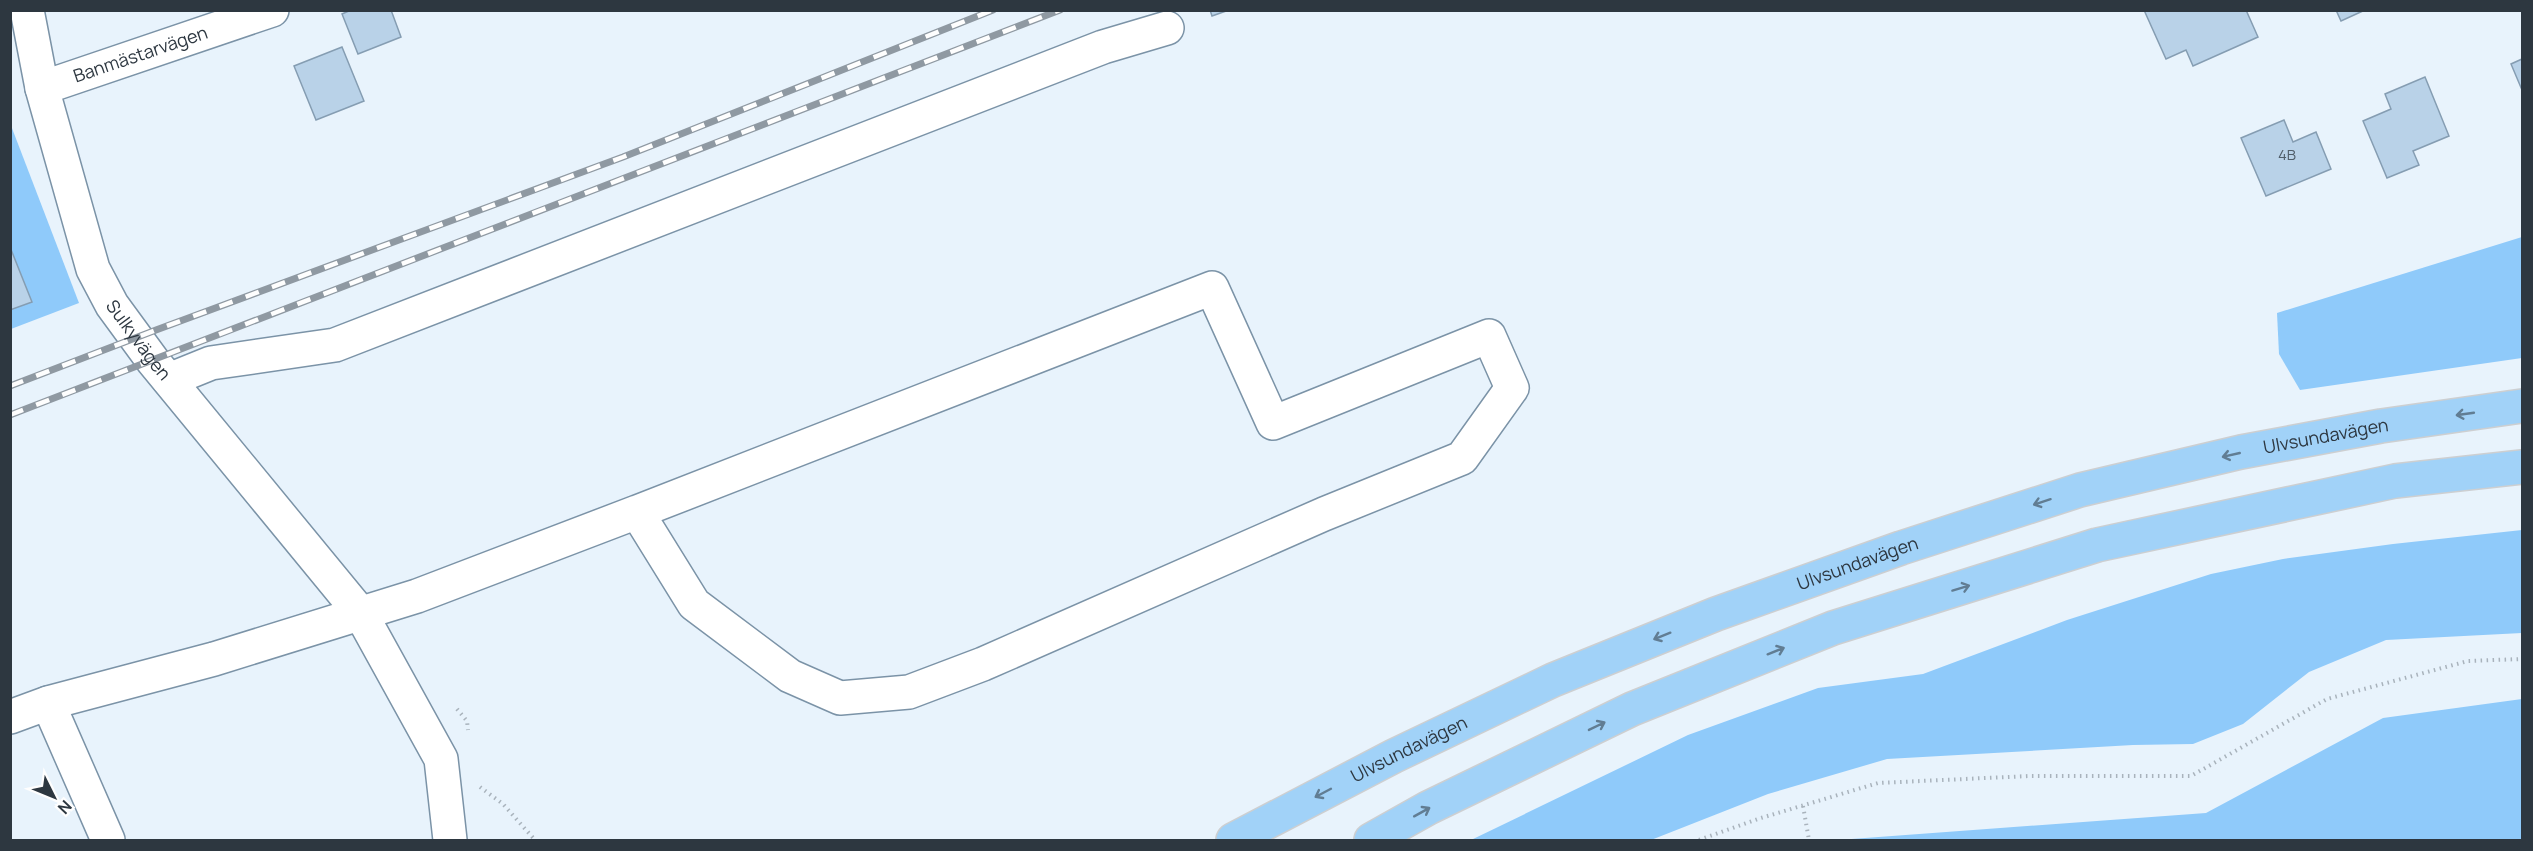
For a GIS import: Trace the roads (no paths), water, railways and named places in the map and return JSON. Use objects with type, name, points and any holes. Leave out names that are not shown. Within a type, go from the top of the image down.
[{"type":"main road","name":"Ulvsundavägen","points":[[1233,840],[1394,756],[1553,680],[1716,614],[1901,548],[2080,490],[2241,452],[2381,426],[2523,406]]},
{"type":"main road","points":[[1371,840],[1428,808],[1632,708],[1833,628],[2097,545],[2395,481],[2523,467]]},
{"type":"street","name":"Sulkyvägen","points":[[27,10],[42,88],[93,270],[112,305],[169,380],[361,614],[441,759],[450,840]]},
{"type":"street","name":"Banmästarvägen","points":[[42,88],[272,10]]},
{"type":"street","points":[[169,380],[211,363],[335,345],[1103,47],[1167,28]]},
{"type":"street","points":[[10,717],[48,703],[214,659],[417,596],[1212,288],[1273,423],[1489,336],[1512,388],[1462,459],[1324,514],[983,664],[909,692],[840,698],[790,676],[693,604],[637,512]]},
{"type":"street","points":[[48,703],[108,840]]},
{"type":"railway","points":[[10,386],[623,157],[993,10]]},
{"type":"railway","points":[[10,415],[1060,10]]}]
